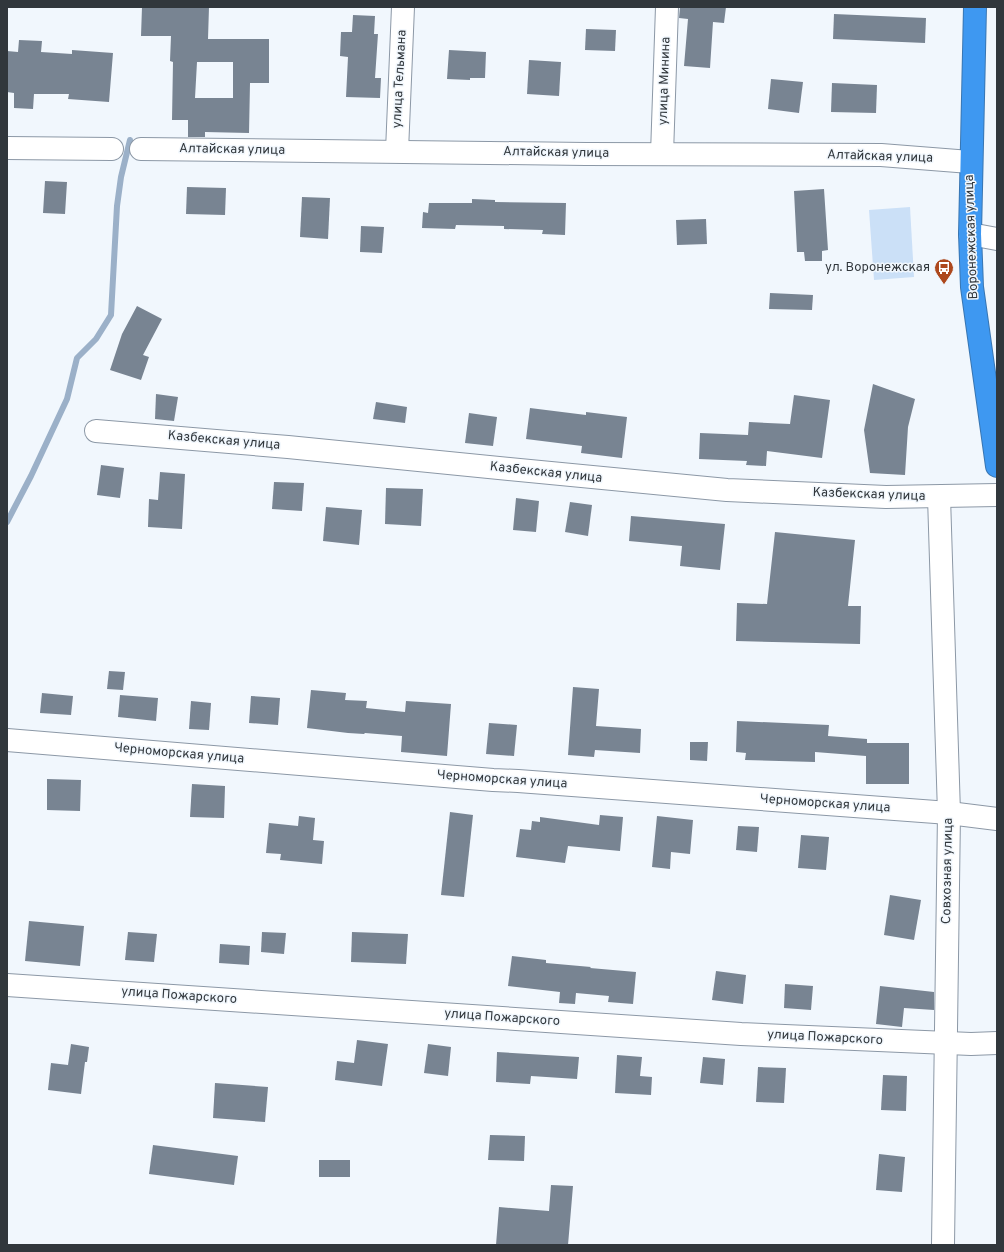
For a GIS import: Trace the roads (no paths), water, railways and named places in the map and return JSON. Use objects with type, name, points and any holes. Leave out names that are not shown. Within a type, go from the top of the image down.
[{"type":"highway","name":"Воронежская улица","points":[[975,7],[970,162],[972,287],[997,466]]},
{"type":"street","name":"улица Тельмана","points":[[397,151],[403,7]]},
{"type":"street","name":"улица Минина","points":[[662,154],[667,7]]},
{"type":"street","points":[[7,148],[112,149]]},
{"type":"street","name":"Алтайская улица","points":[[141,149],[881,155],[970,162]]},
{"type":"street","points":[[970,234],[997,239]]},
{"type":"street","name":"Казбекская улица","points":[[96,431],[288,447],[727,490],[886,497],[997,495]]},
{"type":"street","name":"Совхозная улица","points":[[939,497],[948,813],[943,1245]]},
{"type":"street","name":"Черноморская улица","points":[[7,740],[493,780],[526,781],[948,813],[997,819]]},
{"type":"street","name":"улица Пожарского","points":[[7,985],[741,1034],[971,1044],[997,1043]]},
{"type":"waterway","points":[[7,522],[31,476],[67,399],[77,358],[96,339],[111,315],[117,206],[121,177],[130,140]]},
{"type":"place","name":"ул. Воронежская","points":[[944,285]]}]
